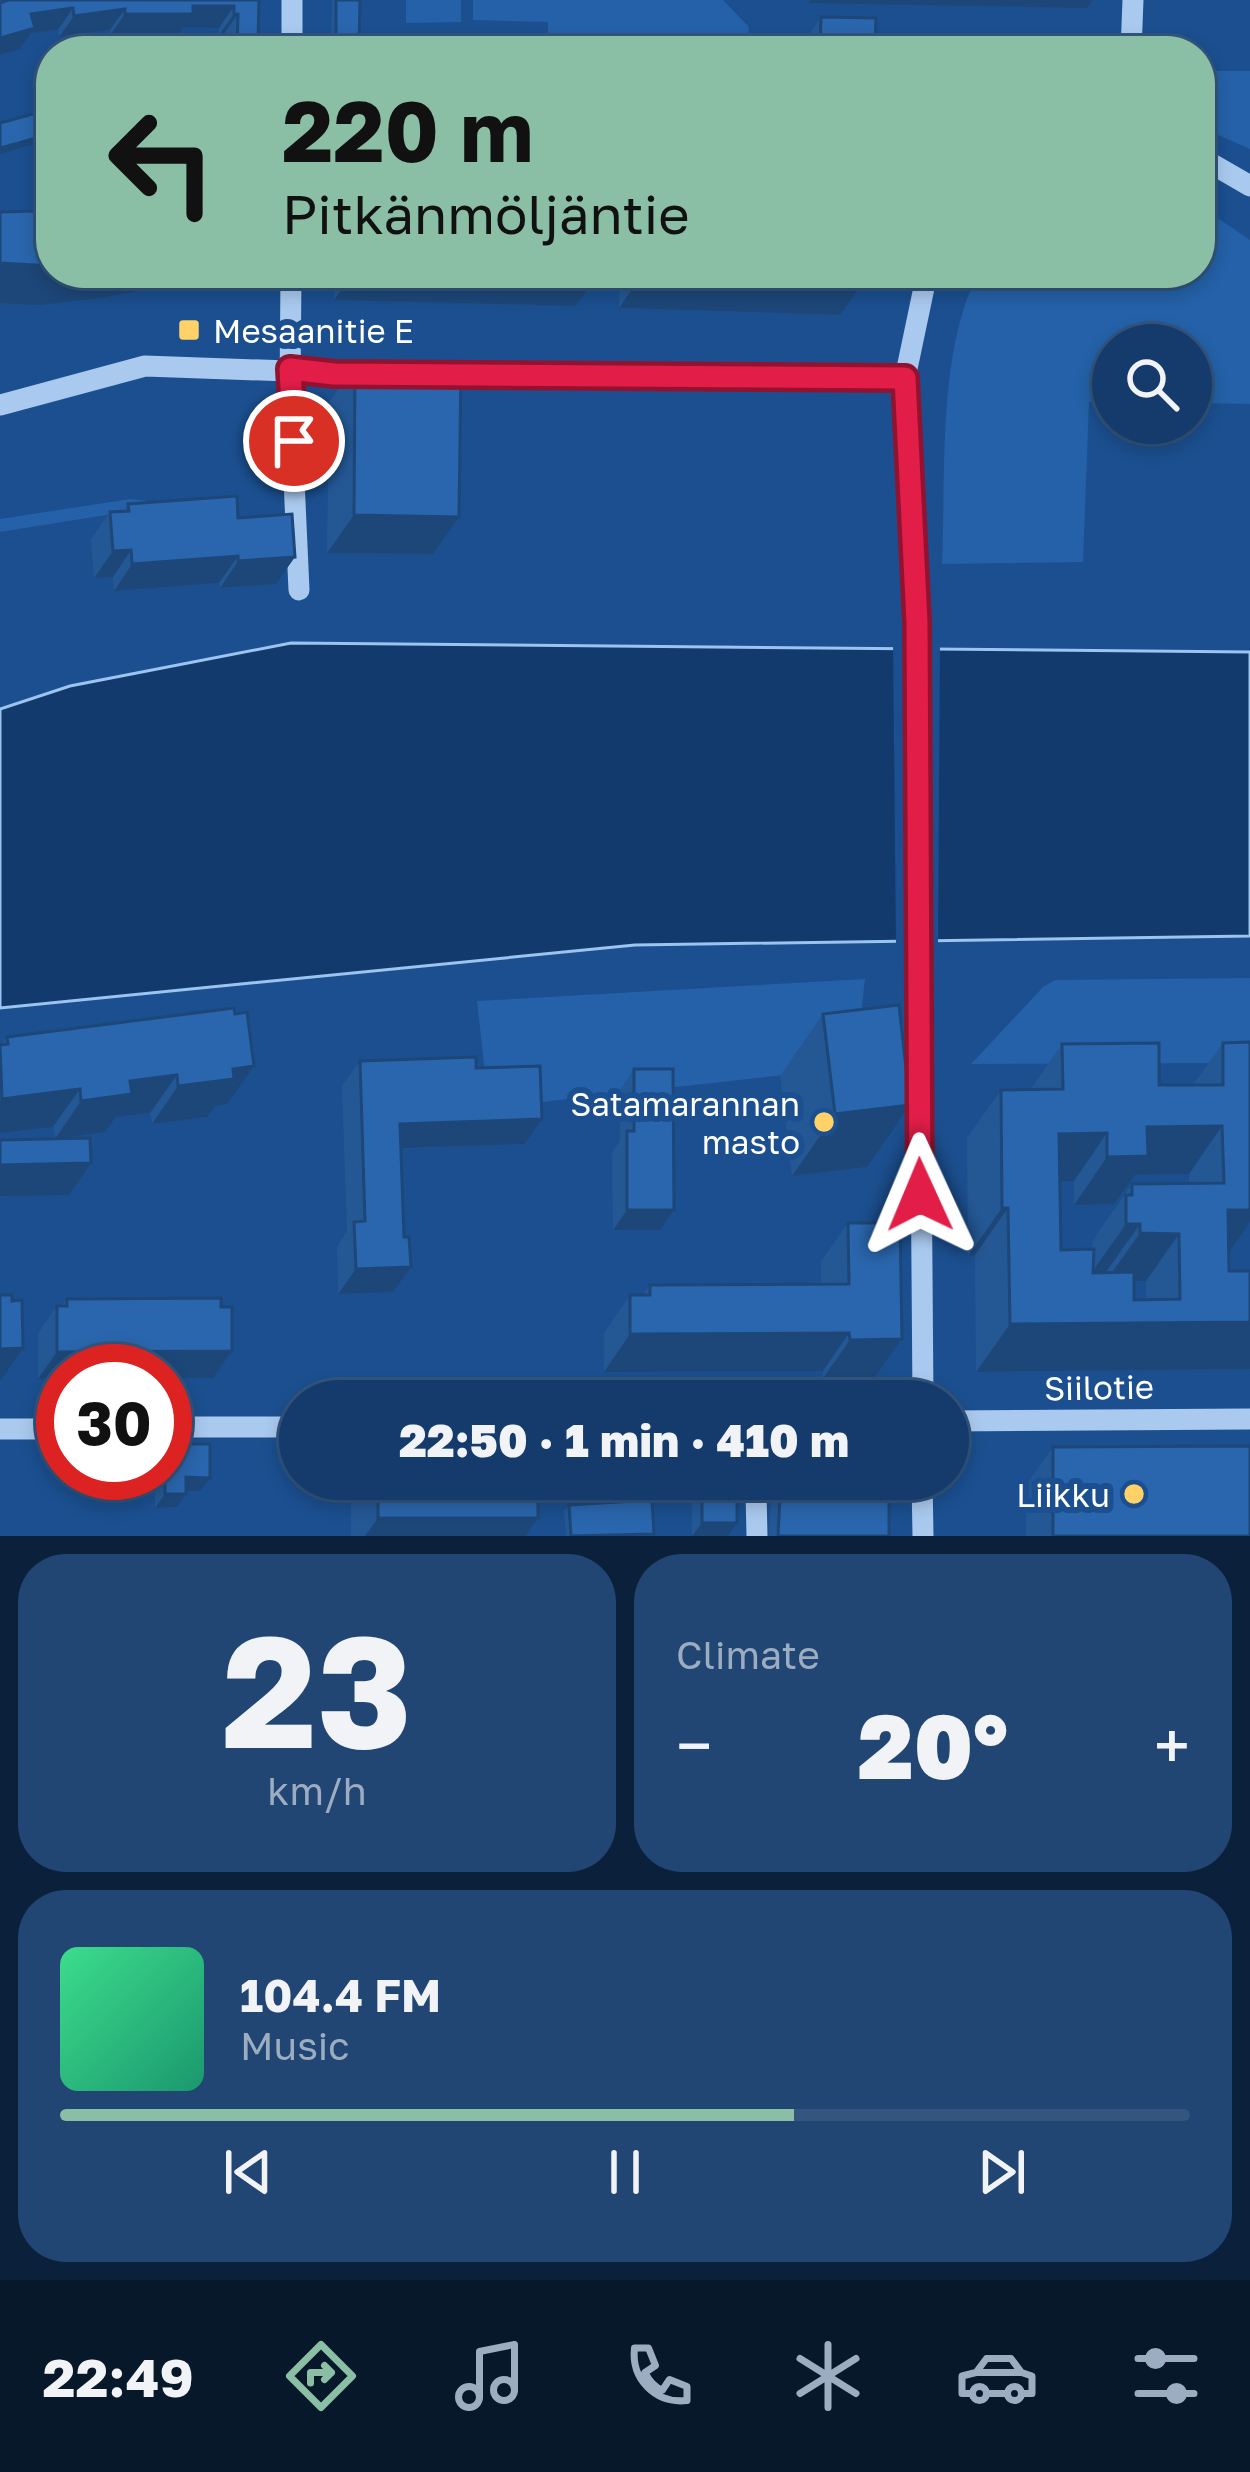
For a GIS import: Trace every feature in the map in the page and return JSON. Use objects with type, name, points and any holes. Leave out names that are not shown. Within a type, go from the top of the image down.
[{"type":"street","points":[[292,0],[292,36]]},
{"type":"street","points":[[1132,36],[1133,0]]},
{"type":"street","points":[[1215,166],[1250,186]]},
{"type":"street","points":[[291,288],[299,590]]},
{"type":"street","points":[[922,1380],[917,622],[905,378],[925,288]]},
{"type":"street","points":[[0,405],[145,366],[334,374],[905,378]]},
{"type":"street","points":[[268,441],[294,441]]},
{"type":"street","name":"Siilotie","points":[[969,1421],[1250,1418]]},
{"type":"street","points":[[192,1427],[279,1427]]},
{"type":"street","points":[[0,1429],[36,1429]]},
{"type":"street","points":[[756,1500],[757,1536]]},
{"type":"street","points":[[922,1500],[923,1536]]},
{"type":"shaded area","points":[[406,0],[461,0],[461,22],[406,23]]},
{"type":"shaded area","points":[[473,0],[723,0],[749,27],[748,36],[548,36],[548,22],[473,20]]},
{"type":"shaded area","points":[[1215,71],[1250,71],[1250,149],[1215,134]]},
{"type":"shaded area","points":[[1215,216],[1250,240],[1250,404],[1212,403],[1212,324],[1092,324],[1083,562],[942,564],[944,453],[956,340],[972,288],[1215,288]]},
{"type":"shaded area","points":[[130,499],[232,510],[106,515],[0,532],[0,519]]},
{"type":"shaded area","points":[[291,643],[1250,652],[1250,936],[635,945],[0,1008],[0,709],[70,686]]},
{"type":"shaded area","points":[[1250,978],[1250,1063],[971,1064],[1055,980]]},
{"type":"shaded area","points":[[865,979],[855,1067],[489,1108],[477,1001]]},
{"type":"pier","points":[[893,643],[940,643],[938,947],[896,947]]},
{"type":"pier","points":[[1250,939],[1002,946],[1002,942]]},
{"type":"building","points":[[259,0],[258,36],[237,36],[234,6],[193,6],[193,14],[125,14],[125,9],[74,16],[73,8],[31,14],[35,28],[0,38],[0,3]]},
{"type":"building","points":[[336,0],[360,0],[359,36],[336,36]]},
{"type":"building","points":[[821,17],[876,18],[875,36],[820,36]]},
{"type":"building","points":[[36,113],[36,138],[0,148],[0,123]]},
{"type":"building","points":[[36,211],[36,265],[0,263],[0,212]]},
{"type":"building","points":[[355,364],[461,365],[459,517],[354,515]]},
{"type":"building","points":[[237,496],[238,518],[292,514],[295,557],[132,564],[131,550],[113,551],[110,512],[129,511],[128,504]]},
{"type":"building","points":[[899,1005],[910,1105],[835,1114],[823,1014]]},
{"type":"building","points":[[234,1008],[235,1014],[247,1012],[254,1066],[233,1069],[234,1079],[178,1086],[177,1075],[130,1081],[132,1094],[81,1101],[80,1089],[2,1099],[0,1045],[8,1044],[7,1037]]},
{"type":"building","points":[[1250,1042],[1250,1210],[1228,1210],[1229,1271],[1250,1271],[1250,1322],[1010,1324],[1001,1090],[1063,1089],[1062,1044],[1159,1043],[1159,1085],[1223,1085],[1223,1043]],"holes":[[[1222,1126],[1224,1183],[1132,1184],[1132,1195],[1126,1195],[1126,1224],[1140,1224],[1140,1233],[1179,1234],[1180,1299],[1134,1300],[1134,1272],[1093,1273],[1094,1249],[1061,1250],[1059,1134],[1107,1133],[1107,1157],[1148,1156],[1147,1127]]]},
{"type":"building","points":[[476,1057],[476,1068],[540,1066],[542,1119],[400,1124],[404,1237],[409,1237],[411,1267],[356,1269],[354,1222],[365,1221],[360,1061]]},
{"type":"building","points":[[634,1069],[673,1069],[674,1210],[627,1210],[627,1131],[634,1131]]},
{"type":"building","points":[[90,1138],[91,1163],[0,1165],[0,1140]]},
{"type":"building","points":[[848,1223],[900,1223],[902,1339],[850,1340],[849,1333],[630,1334],[630,1295],[650,1295],[650,1285],[849,1284]]},
{"type":"building","points":[[0,1295],[22,1300],[23,1348],[0,1349]]},
{"type":"building","points":[[221,1298],[221,1307],[232,1307],[232,1351],[192,1351],[192,1344],[57,1344],[57,1306],[67,1306],[67,1299]]},
{"type":"building","points":[[192,1444],[210,1444],[210,1478],[192,1477]]},
{"type":"building","points":[[1250,1446],[1250,1536],[1053,1536],[1053,1447]]},
{"type":"building","points":[[378,1500],[538,1500],[538,1518],[378,1518]]},
{"type":"building","points":[[652,1500],[654,1534],[571,1536],[569,1505]]},
{"type":"building","points":[[702,1500],[737,1500],[737,1523],[702,1523]]},
{"type":"building","points":[[780,1500],[889,1500],[889,1536],[778,1536]]},
{"type":"place","name":"Mesaanitie E","points":[[189,330]]},
{"type":"place","name":"Satamarannan masto","points":[[824,1122]]},
{"type":"place","name":"Liikku","points":[[1134,1494]]},
{"type":"route","points":[[294,441],[290,369],[334,374],[905,378],[917,622],[920,1195]]}]
